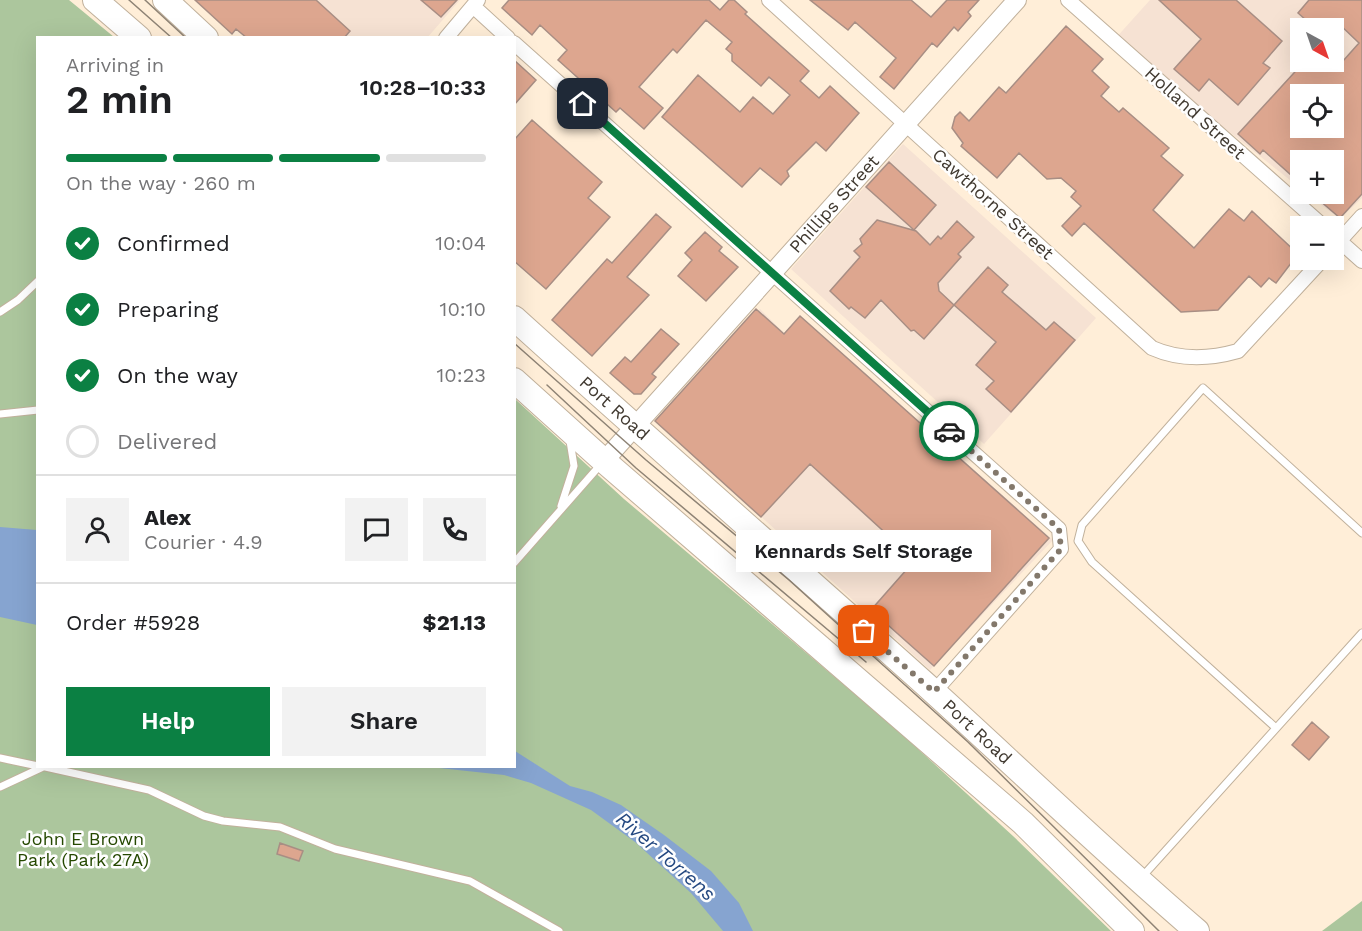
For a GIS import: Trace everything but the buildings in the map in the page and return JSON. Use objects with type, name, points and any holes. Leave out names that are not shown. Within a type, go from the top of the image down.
[{"type":"highway","points":[[95,0],[137,36]]},
{"type":"highway","points":[[165,0],[204,36]]},
{"type":"highway","name":"Port Road","points":[[516,320],[634,428],[934,692],[1138,881],[1197,931]]},
{"type":"highway","name":"Port Road","points":[[516,382],[604,461],[1015,815],[1132,931]]},
{"type":"street","name":"Cawthorne Street","points":[[769,0],[1152,348],[1173,357],[1222,356],[1238,351],[1313,270]]},
{"type":"street","name":"Phillips Street","points":[[604,461],[1017,0]]},
{"type":"street","name":"Holland Street","points":[[1068,0],[1312,216]]},
{"type":"street","points":[[448,36],[475,3],[506,36]]},
{"type":"street","points":[[516,45],[1059,529],[1061,549],[934,692]]},
{"type":"street","points":[[1344,233],[1362,216]]},
{"type":"street","points":[[1344,248],[1362,261]]},
{"type":"lane","points":[[0,312],[18,300],[36,283]]},
{"type":"lane","points":[[1276,728],[1092,562],[1078,541],[1082,525],[1203,388],[1362,532]]},
{"type":"lane","points":[[0,414],[36,410]]},
{"type":"lane","points":[[549,525],[561,507],[574,466],[566,428]]},
{"type":"lane","points":[[516,561],[604,461]]},
{"type":"lane","points":[[1138,881],[1362,633]]},
{"type":"lane","points":[[0,758],[36,765]]},
{"type":"lane","points":[[0,787],[36,768]]},
{"type":"lane","points":[[49,768],[149,790],[195,812],[223,821],[280,827],[335,849],[470,882],[560,931]]},
{"type":"shaded area","points":[[203,0],[460,0],[429,36],[245,36]]},
{"type":"shaded area","points":[[1150,0],[1362,0],[1362,198],[1343,216],[1336,216],[1320,204],[1344,204],[1344,150],[1290,150],[1290,180],[1114,40]]},
{"type":"shaded area","points":[[903,144],[1096,318],[984,444],[791,269]]},
{"type":"shaded area","points":[[760,309],[784,333],[800,316],[1053,540],[930,670],[668,432],[666,411]]},
{"type":"green space","name":"John E Brown Park (Park 27A)","points":[[0,0],[69,0],[113,36],[36,36],[36,768],[516,768],[516,400],[624,499],[895,728],[1013,836],[1111,931],[0,931]]},
{"type":"green space","points":[[1362,901],[1362,931],[1322,931]]},
{"type":"water","points":[[0,527],[36,530],[36,625],[0,617]]},
{"type":"water","name":"River Torrens","points":[[516,752],[570,786],[592,792],[621,805],[711,871],[739,903],[753,931],[723,931],[691,893],[635,842],[591,810],[531,783],[504,775],[439,768],[516,768]]},
{"type":"tram line","points":[[129,0],[170,36]]},
{"type":"tram line","points":[[145,0],[184,36]]},
{"type":"tram line","points":[[516,345],[646,460],[789,580],[968,742],[1159,931]]},
{"type":"tram line","points":[[547,385],[636,468],[866,662]]},
{"type":"way so far","points":[[864,631],[934,692],[1061,549],[1059,529],[949,431]]},
{"type":"place","name":"Kennards Self Storage","points":[[864,631]]},
{"type":"route","points":[[583,104],[949,431]]}]
